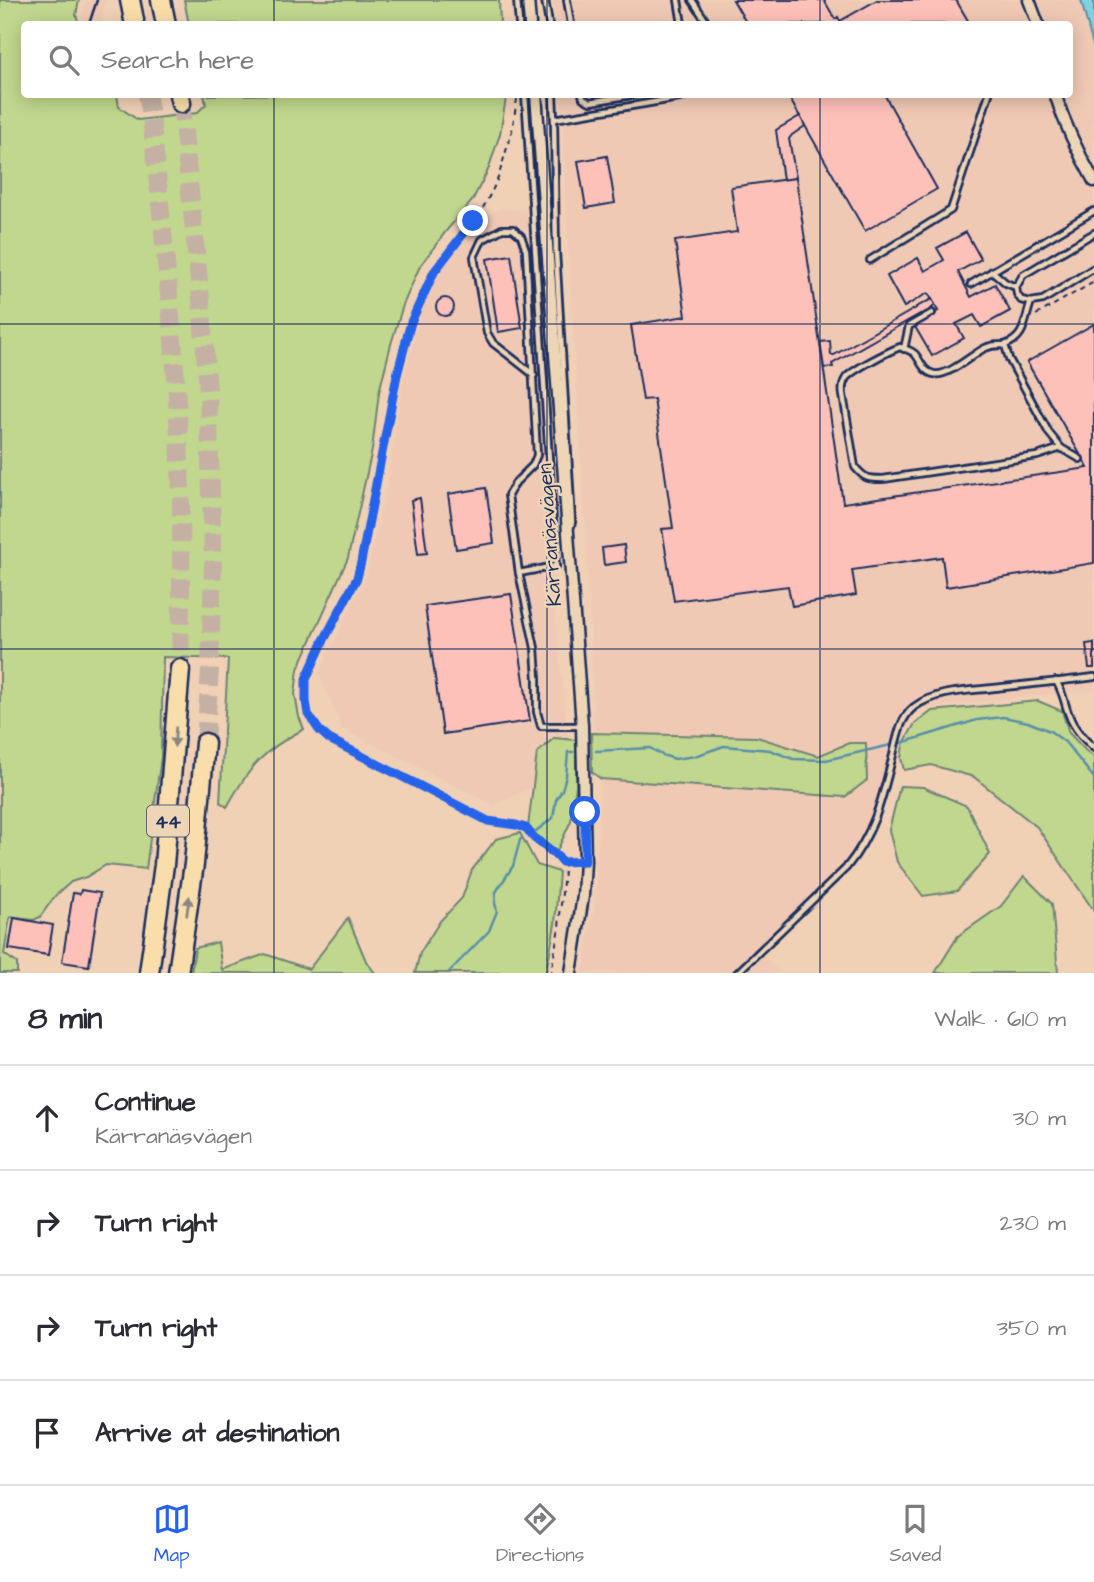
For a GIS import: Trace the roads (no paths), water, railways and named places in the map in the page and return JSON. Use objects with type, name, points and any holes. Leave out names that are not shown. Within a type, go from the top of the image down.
[{"type":"highway","points":[[131,0],[134,20]]},
{"type":"highway","points":[[161,0],[165,21]]},
{"type":"highway","name":"44","points":[[149,973],[164,865],[180,669]]},
{"type":"highway","name":"44","points":[[178,973],[194,864],[205,743]]},
{"type":"street","points":[[527,0],[530,21]]},
{"type":"street","points":[[1029,0],[1037,21]]},
{"type":"street","name":"Kärranäsvägen","points":[[536,98],[582,726],[585,861],[583,896],[571,973]]},
{"type":"street","points":[[1056,98],[1078,153],[1094,181]]},
{"type":"lane","points":[[517,0],[519,21]]},
{"type":"lane","points":[[545,0],[549,21]]},
{"type":"lane","points":[[568,0],[571,21]]},
{"type":"lane","points":[[678,0],[682,21]]},
{"type":"lane","points":[[692,0],[706,21]]},
{"type":"lane","points":[[519,573],[556,566],[525,98]]},
{"type":"lane","points":[[553,98],[557,265],[572,522],[568,536]]},
{"type":"lane","points":[[583,98],[590,102],[614,98]]},
{"type":"lane","points":[[554,119],[679,98]]},
{"type":"lane","points":[[870,260],[951,210],[988,98]]},
{"type":"lane","points":[[971,284],[1094,211]]},
{"type":"lane","points":[[534,375],[493,343],[487,333],[474,257],[482,240],[502,229],[513,229],[522,236],[526,250],[534,375],[537,455],[533,466],[516,482],[508,495],[519,573],[535,648],[537,712],[541,726],[582,726]]},
{"type":"lane","points":[[1094,233],[1023,275],[1016,287],[1017,294],[1021,300],[1043,300],[1094,268]]},
{"type":"lane","points":[[992,271],[1006,283],[1016,287]]},
{"type":"lane","points":[[1031,302],[1022,333],[1014,341],[982,349],[940,374],[926,372],[914,352],[900,347],[847,376],[842,386],[855,467],[869,479],[883,479],[1037,456],[1061,449]]},
{"type":"lane","points":[[904,349],[909,326],[932,313]]},
{"type":"lane","points":[[1005,345],[1009,359],[1049,433],[1061,449],[1080,459]]},
{"type":"lane","points":[[737,973],[846,868],[856,855],[873,827],[899,729],[912,708],[940,696],[1094,677]]},
{"type":"lane","points":[[1056,681],[1074,727],[1094,748]]},
{"type":"water","points":[[1081,0],[1094,0],[1094,49],[1092,42]]},
{"type":"waterway","points":[[596,751],[650,748],[675,759],[695,756],[724,746],[770,750],[793,759],[826,760],[908,741],[977,720],[1003,717],[1028,722],[1050,731],[1065,742],[1094,778]]},
{"type":"waterway","points":[[536,831],[553,818],[556,800],[566,776],[568,752],[573,752]]},
{"type":"waterway","points":[[448,973],[489,931],[497,911],[496,892],[513,866],[522,838]]},
{"type":"tunnel","points":[[148,98],[173,342],[180,449],[180,669]]},
{"type":"tunnel","points":[[181,103],[208,391],[213,563],[205,743]]},
{"type":"railway","points":[[90,21],[97,0]]}]
